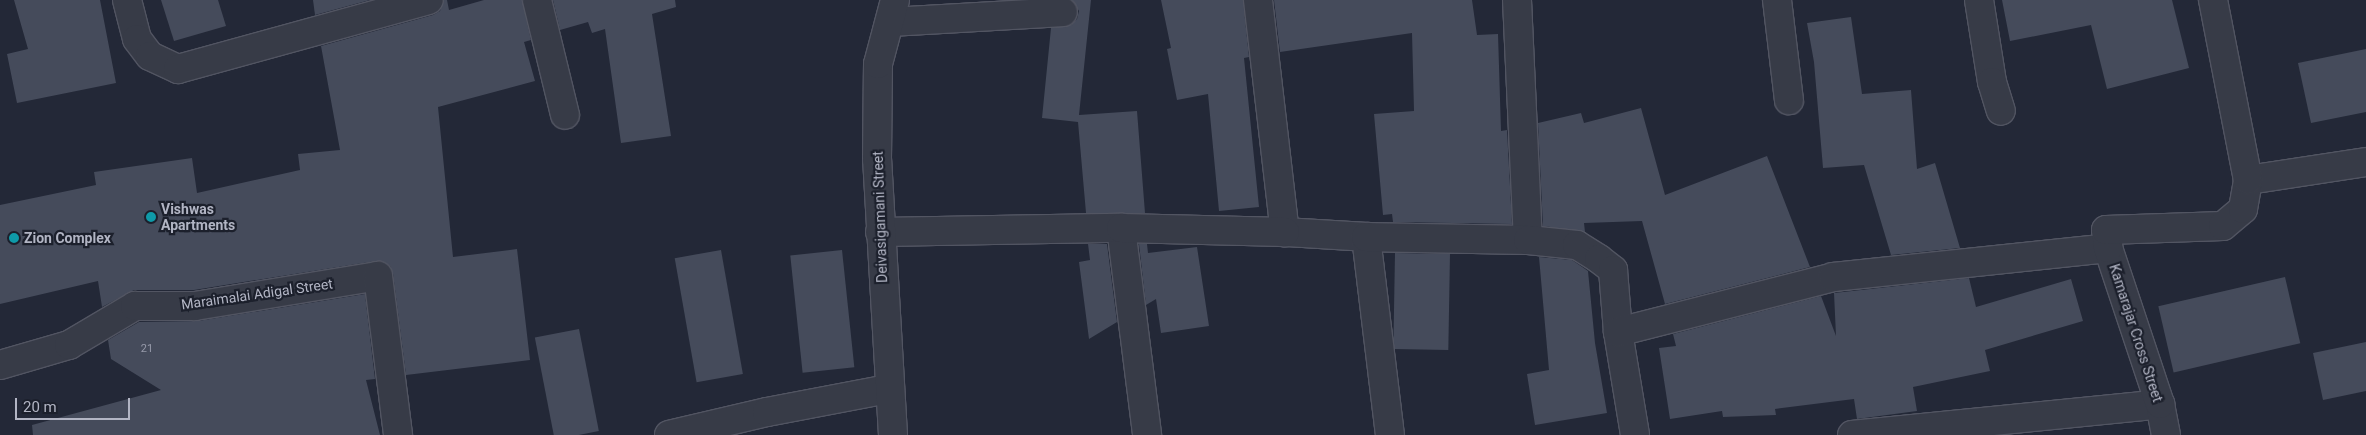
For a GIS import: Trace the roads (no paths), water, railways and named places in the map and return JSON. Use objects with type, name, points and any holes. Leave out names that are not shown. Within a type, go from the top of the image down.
[{"type":"street","points":[[127,0],[137,39],[150,56],[178,69],[429,0]]},
{"type":"street","points":[[537,0],[565,115]]},
{"type":"street","points":[[1258,0],[1285,232]]},
{"type":"street","points":[[1516,0],[1528,240]]},
{"type":"street","points":[[1777,0],[1789,100]]},
{"type":"street","points":[[1979,0],[1992,82],[2001,111]]},
{"type":"street","points":[[1618,332],[1833,277],[2107,239],[2223,226],[2243,209],[2248,180],[2213,0]]},
{"type":"street","points":[[893,11],[1063,12]]},
{"type":"street","name":"Deivasigamani Street","points":[[893,11],[878,64],[880,232],[888,389],[893,435]]},
{"type":"street","points":[[2248,180],[2366,162]]},
{"type":"street","points":[[1121,228],[1147,435]]},
{"type":"street","points":[[880,232],[1121,228],[1285,232],[1366,237],[1528,240],[1577,245],[1613,270],[1618,332],[1635,435]]},
{"type":"street","points":[[1366,237],[1390,435]]},
{"type":"street","name":"Kamarajar Cross Street","points":[[2107,239],[2160,404],[2166,435]]},
{"type":"street","name":"Maraimalai Adigal Street","points":[[0,365],[69,345],[135,306],[195,306],[378,276],[398,435]]},
{"type":"street","points":[[668,435],[767,412],[888,389]]},
{"type":"street","points":[[1852,435],[2160,404]]},
{"type":"place","name":"Vishwas Apartments","points":[[151,217]]},
{"type":"place","name":"Zion Complex","points":[[14,238]]}]
